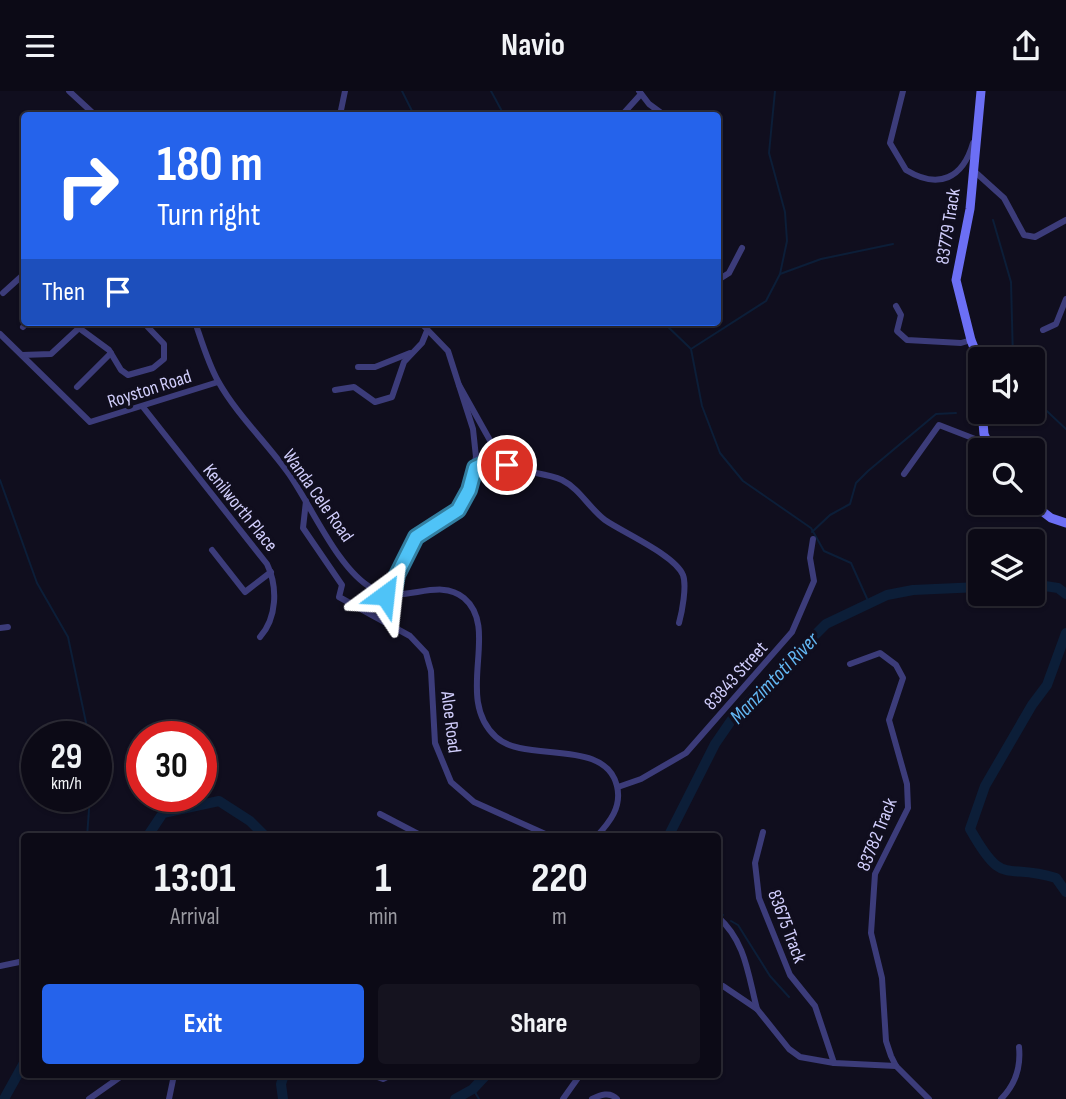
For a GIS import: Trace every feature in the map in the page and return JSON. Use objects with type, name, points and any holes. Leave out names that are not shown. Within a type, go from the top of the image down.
[{"type":"street","points":[[69,91],[92,112]]},
{"type":"street","points":[[341,112],[345,91]]},
{"type":"street","points":[[903,91],[890,142],[909,173],[943,179],[955,176],[967,161],[976,131]]},
{"type":"street","name":"83779 Track","points":[[974,347],[956,280],[970,209],[981,91]]},
{"type":"street","points":[[624,112],[640,92],[661,112]]},
{"type":"street","points":[[972,169],[1004,198],[1024,235],[1035,237],[1066,220]]},
{"type":"street","points":[[721,278],[729,273],[743,248]]},
{"type":"street","points":[[2,293],[21,277]]},
{"type":"street","points":[[1043,330],[1056,324],[1066,299]]},
{"type":"street","points":[[896,306],[901,315],[897,331],[906,340],[961,343],[971,340]]},
{"type":"street","points":[[22,355],[51,354],[79,326]]},
{"type":"street","points":[[81,326],[111,353],[121,370],[128,375],[159,364],[165,351],[164,344],[147,326]]},
{"type":"street","name":"Wanda Cele Road","points":[[197,326],[218,382],[361,581],[393,597]]},
{"type":"street","points":[[424,326],[448,351],[476,443],[475,468],[469,490],[458,510],[416,537],[397,575],[393,597],[438,589],[452,591],[464,598],[478,621],[475,676],[479,711],[495,736],[520,748],[584,756],[607,769],[618,787],[617,810],[599,833]]},
{"type":"street","points":[[335,390],[354,387],[372,401],[385,401],[395,394],[404,362],[415,351],[427,331]]},
{"type":"street","name":"Royston Road","points":[[0,334],[85,420],[96,421],[218,382]]},
{"type":"street","points":[[358,367],[375,367],[415,351]]},
{"type":"street","points":[[77,387],[111,353]]},
{"type":"street","points":[[459,385],[501,460],[512,468],[553,476],[569,484],[606,520],[649,546],[680,570],[684,582],[679,623]]},
{"type":"street","name":"Kenilworth Place","points":[[143,407],[208,491],[254,544],[271,572],[274,615],[260,637]]},
{"type":"street","points":[[904,474],[939,425],[969,438]]},
{"type":"street","points":[[475,468],[491,460],[501,460]]},
{"type":"street","name":"Aloe Road","points":[[306,501],[303,528],[341,585],[339,597],[410,636],[426,653],[431,671],[435,743],[451,782],[474,802],[543,833]]},
{"type":"street","points":[[1045,513],[1066,523]]},
{"type":"street","name":"83843 Street","points":[[618,787],[641,779],[686,753],[792,632],[814,581],[810,558],[813,539]]},
{"type":"street","points":[[212,550],[245,592],[271,572]]},
{"type":"street","name":"83782 Track","points":[[850,664],[880,653],[896,665],[902,678],[889,720],[908,784],[908,808],[875,874],[871,933],[882,978],[886,1041],[896,1066],[929,1099]]},
{"type":"street","points":[[380,814],[416,833]]},
{"type":"street","name":"83675 Track","points":[[763,832],[755,863],[760,898],[790,975],[815,1006],[834,1063]]},
{"type":"street","points":[[721,920],[732,930],[741,949],[757,1009]]},
{"type":"street","points":[[0,966],[21,962]]},
{"type":"street","points":[[723,986],[757,1009],[793,1052],[815,1061],[896,1066]]},
{"type":"street","points":[[1001,1099],[1013,1083],[1019,1066],[1019,1047]]},
{"type":"street","points":[[89,1099],[119,1078]]},
{"type":"street","points":[[169,1099],[173,1078]]},
{"type":"street","points":[[563,1099],[578,1078]]},
{"type":"street","points":[[592,1099],[601,1094],[611,1094],[617,1099]]},
{"type":"waterway","points":[[402,91],[412,112]]},
{"type":"waterway","points":[[491,91],[502,112]]},
{"type":"waterway","points":[[691,349],[766,301],[780,274],[787,241],[785,212],[769,153],[775,91]]},
{"type":"waterway","points":[[993,220],[1011,282],[1013,347]]},
{"type":"waterway","points":[[780,274],[821,259],[893,244]]},
{"type":"waterway","points":[[667,326],[691,349],[702,406],[720,453],[743,481],[811,528],[824,551],[851,563],[869,603]]},
{"type":"waterway","points":[[1045,409],[1066,429]]},
{"type":"waterway","points":[[812,532],[830,515],[850,504],[856,483],[936,414],[956,413]]},
{"type":"waterway","points":[[0,480],[37,583],[68,637],[86,721]]},
{"type":"waterway","name":"Manzimtoti River","points":[[1045,586],[1058,588],[1066,594]]},
{"type":"waterway","name":"Manzimtoti River","points":[[670,833],[715,744],[735,715],[826,624],[887,595],[913,590],[968,588]]},
{"type":"waterway","name":"Manzimtoti River","points":[[1066,633],[1047,685],[1032,705],[985,786],[970,829],[981,848],[998,867],[1056,878],[1066,892]]},
{"type":"waterway","name":"Manzimtoti River","points":[[150,833],[163,813],[219,801],[250,821],[262,833]]},
{"type":"waterway","points":[[87,833],[89,812]]},
{"type":"waterway","points":[[731,921],[738,925],[770,976],[789,997]]},
{"type":"waterway","name":"Manzimtoti River","points":[[4,1099],[21,1068]]},
{"type":"waterway","name":"Manzimtoti River","points":[[283,1078],[283,1099]]},
{"type":"waterway","name":"Manzimtoti River","points":[[455,1099],[473,1089],[483,1078]]},
{"type":"waterway","points":[[473,1089],[479,1099]]},
{"type":"route","points":[[385,595],[393,597],[397,575],[411,553],[419,533],[458,510],[465,500],[475,468],[494,459],[507,465]]}]
